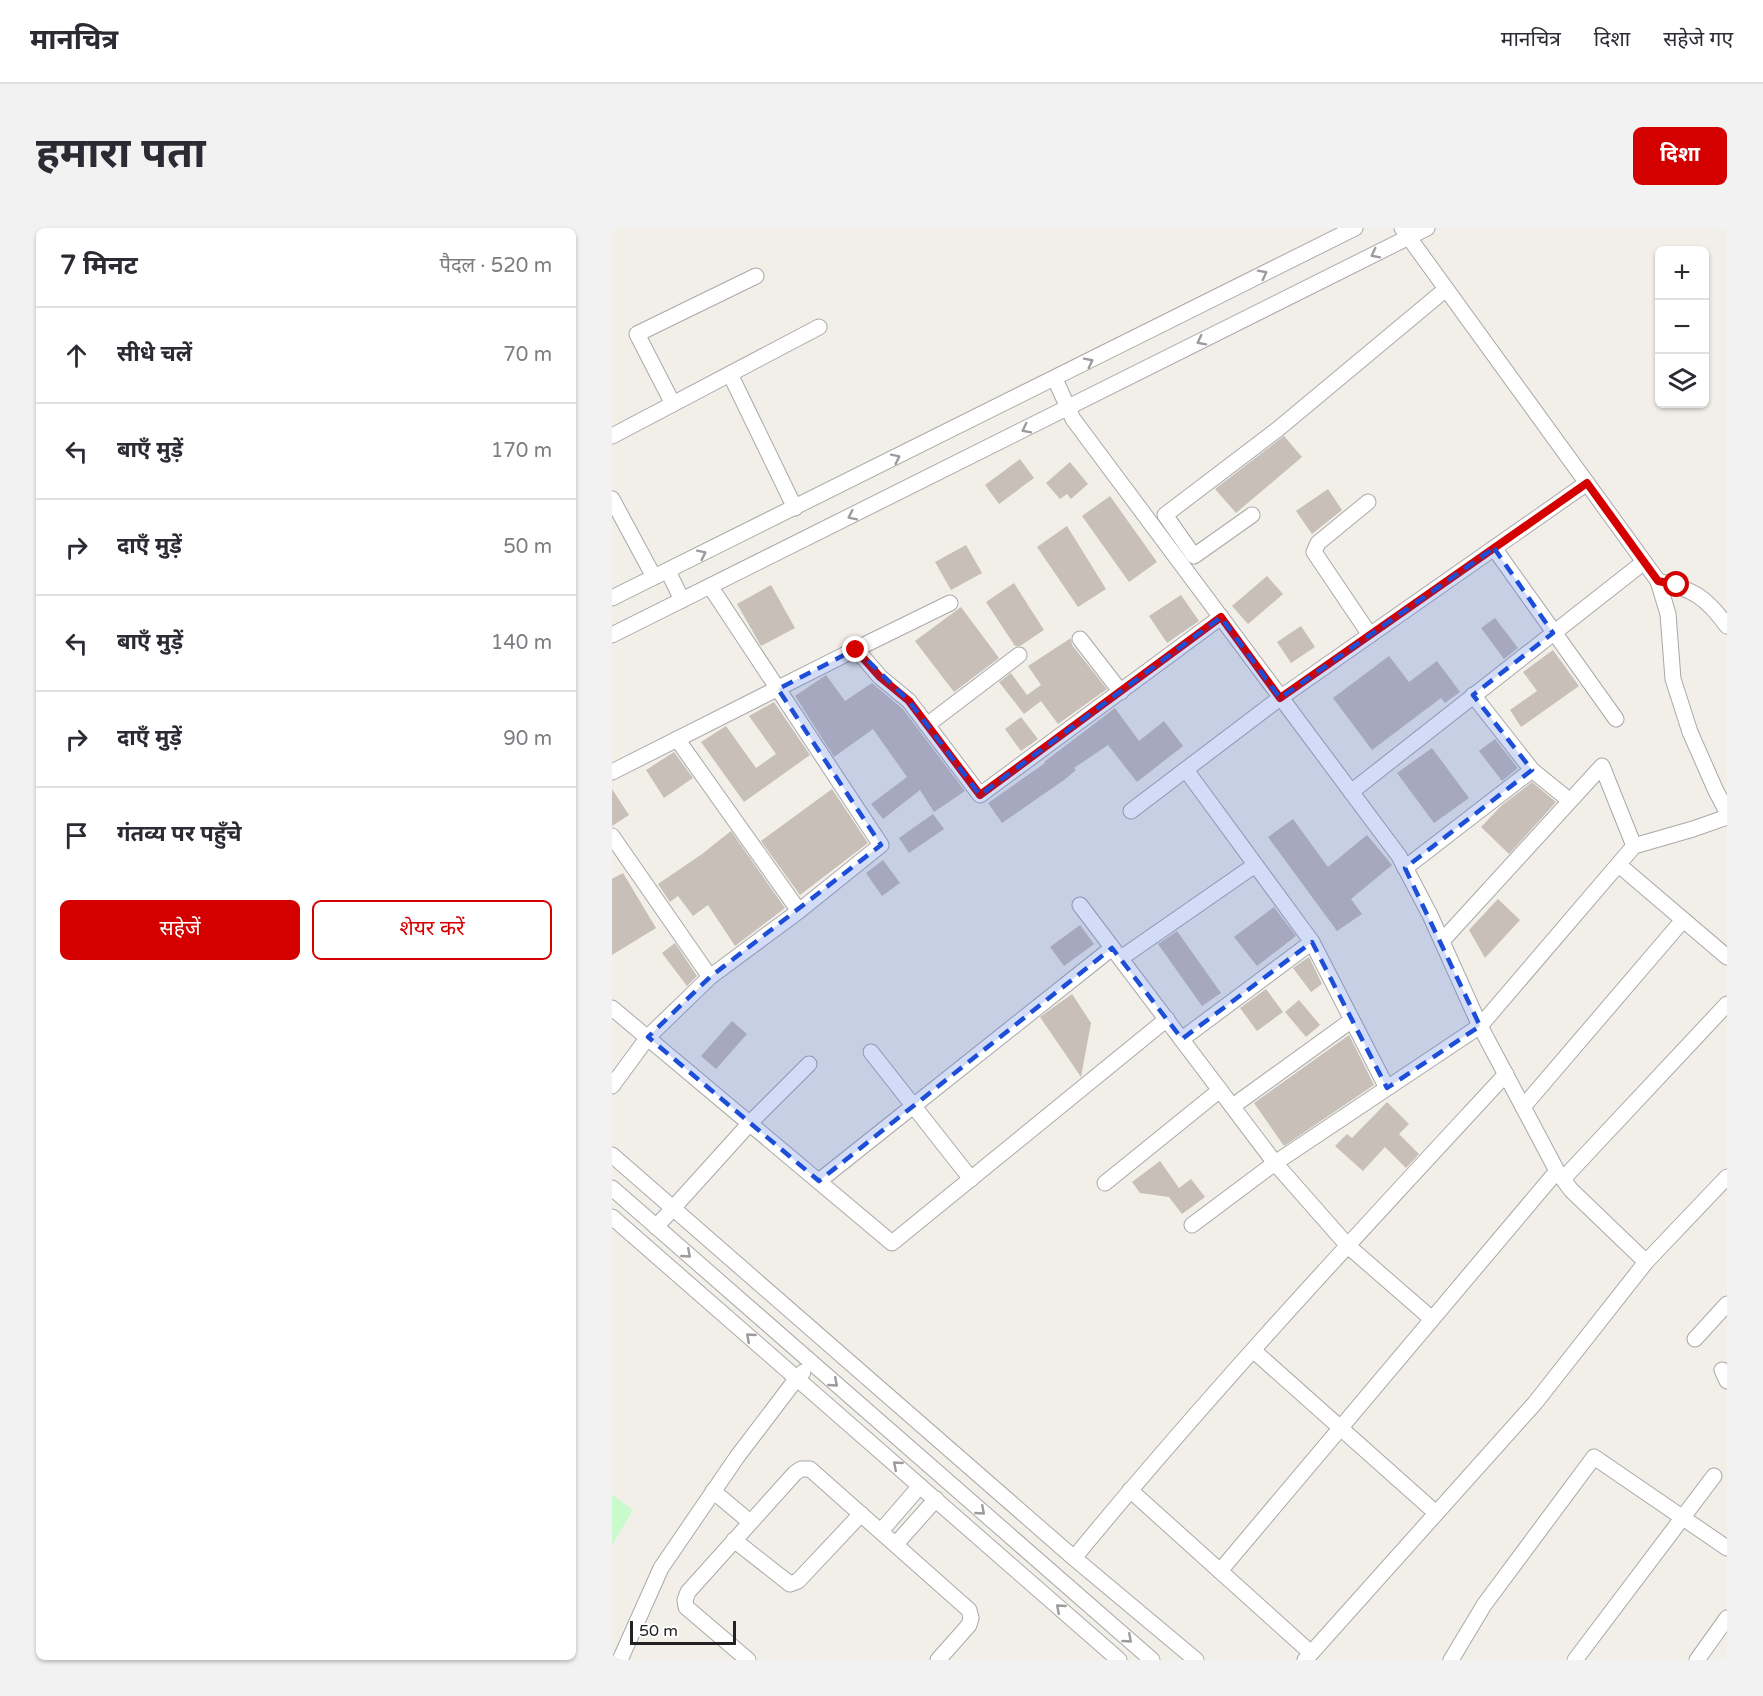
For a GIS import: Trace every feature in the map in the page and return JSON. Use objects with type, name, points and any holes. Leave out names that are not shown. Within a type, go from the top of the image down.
[{"type":"street","points":[[612,598],[1355,228]]},
{"type":"street","points":[[612,635],[1067,408],[1405,233],[1427,228]]},
{"type":"street","points":[[1405,233],[1658,581],[1668,614],[1673,679],[1690,732],[1727,812]]},
{"type":"street","points":[[673,404],[637,334],[756,276]]},
{"type":"street","points":[[1446,289],[1278,429],[1165,515],[1188,561],[1221,617],[1398,856],[1442,941],[1480,1026],[1560,1175],[1571,1190],[1646,1262]]},
{"type":"street","points":[[612,436],[819,327]]},
{"type":"street","points":[[730,374],[795,508]]},
{"type":"street","points":[[1054,379],[1073,419],[1188,561]]},
{"type":"street","points":[[1131,811],[1280,698],[1587,483]]},
{"type":"street","points":[[612,499],[661,574],[682,600]]},
{"type":"street","points":[[1368,502],[1318,543],[1314,552],[1370,634]]},
{"type":"street","points":[[1188,561],[1252,515]]},
{"type":"street","points":[[1494,548],[1616,718]]},
{"type":"street","points":[[1351,792],[1644,562]]},
{"type":"street","points":[[1658,581],[1677,585],[1706,600],[1727,626]]},
{"type":"street","points":[[612,1086],[648,1037],[710,977],[799,911],[881,845],[710,586]]},
{"type":"street","points":[[612,772],[950,603]]},
{"type":"street","points":[[856,650],[880,677],[909,701],[980,795],[1221,617]]},
{"type":"street","points":[[1080,639],[1121,692]]},
{"type":"street","points":[[927,724],[1019,655]]},
{"type":"street","points":[[1473,694],[1532,770],[1569,800]]},
{"type":"street","points":[[677,739],[799,911]]},
{"type":"street","points":[[1442,941],[1602,766],[1634,846]]},
{"type":"street","points":[[1186,770],[1312,942],[1387,1088]]},
{"type":"street","points":[[1405,868],[1532,770]]},
{"type":"street","points":[[1192,1225],[1275,1163],[1480,1026],[1634,846],[1727,817]]},
{"type":"street","points":[[612,836],[710,977]]},
{"type":"street","points":[[819,1181],[913,1106],[1117,953],[1255,865]]},
{"type":"street","points":[[1619,865],[1727,957]]},
{"type":"street","points":[[1080,905],[1275,1163],[1348,1246],[1432,1320]]},
{"type":"street","points":[[1523,1107],[1683,920]]},
{"type":"street","points":[[1182,1039],[1312,942]]},
{"type":"street","points":[[1220,1571],[1432,1320],[1560,1175],[1727,1004]]},
{"type":"street","points":[[612,1008],[892,1243],[1167,1019]]},
{"type":"street","points":[[1233,1106],[1352,1020]]},
{"type":"street","points":[[871,1052],[971,1179]]},
{"type":"street","points":[[656,1227],[750,1123],[809,1064]]},
{"type":"street","points":[[1074,1558],[1130,1490],[1254,1351],[1506,1074]]},
{"type":"street","points":[[1105,1183],[1220,1090]]},
{"type":"street","points":[[612,1155],[1074,1558],[1196,1660]]},
{"type":"street","points":[[1130,1490],[1220,1571],[1308,1657],[1535,1403],[1646,1262],[1727,1177]]},
{"type":"street","points":[[612,1188],[1152,1660]]},
{"type":"street","points":[[612,1216],[1119,1660]]},
{"type":"street","points":[[1695,1339],[1727,1304]]},
{"type":"street","points":[[1254,1351],[1436,1513]]},
{"type":"street","points":[[620,1660],[661,1568],[713,1491],[797,1378],[812,1364]]},
{"type":"street","points":[[1451,1660],[1484,1605],[1594,1457],[1727,1548]]},
{"type":"street","points":[[748,1660],[686,1607],[685,1600],[688,1592],[795,1473],[801,1469],[810,1469],[969,1610],[971,1618],[969,1625],[938,1660]]},
{"type":"street","points":[[1575,1660],[1714,1476]]},
{"type":"street","points":[[881,1531],[920,1486]]},
{"type":"street","points":[[713,1491],[750,1522]]},
{"type":"street","points":[[897,1544],[936,1499]]},
{"type":"street","points":[[734,1540],[790,1584],[794,1583],[861,1514]]},
{"type":"street","points":[[1697,1660],[1727,1618]]},
{"type":"highlighted area","points":[[1494,548],[1553,633],[1473,695],[1532,770],[1405,868],[1480,1026],[1387,1088],[1312,942],[1182,1039],[1112,948],[819,1181],[648,1037],[710,977],[881,845],[778,689],[856,649],[909,701],[980,795],[1221,617],[1280,698]]},
{"type":"green space","points":[[612,1495],[633,1510],[612,1545]]},
{"type":"building","points":[[1284,436],[1302,457],[1236,513],[1215,489]]},
{"type":"building","points":[[1020,459],[1034,478],[999,504],[985,485]]},
{"type":"building","points":[[1070,462],[1088,484],[1071,499],[1067,494],[1060,499],[1046,483]]},
{"type":"building","points":[[1328,489],[1342,510],[1312,534],[1296,511]]},
{"type":"building","points":[[1110,496],[1157,562],[1129,582],[1082,516]]},
{"type":"building","points":[[1067,526],[1106,589],[1078,607],[1037,547]]},
{"type":"building","points":[[966,545],[982,573],[951,590],[935,562]]},
{"type":"building","points":[[1267,576],[1283,594],[1248,624],[1232,606]]},
{"type":"building","points":[[1014,583],[1044,630],[1020,646],[1015,646],[986,602]]},
{"type":"building","points":[[771,585],[795,628],[761,646],[737,604]]},
{"type":"building","points":[[1181,595],[1199,621],[1167,643],[1149,616]]},
{"type":"building","points":[[961,607],[999,658],[954,692],[915,641]]},
{"type":"building","points":[[1495,618],[1518,648],[1504,659],[1481,628]]},
{"type":"building","points":[[1301,626],[1315,647],[1291,663],[1277,642]]},
{"type":"building","points":[[1071,638],[1072,645],[1107,689],[1058,724],[1041,701],[1024,714],[999,682],[1011,673],[1027,695],[1041,685],[1028,666]]},
{"type":"building","points":[[1553,650],[1579,686],[1521,727],[1510,710],[1537,691],[1523,672]]},
{"type":"building","points":[[1389,656],[1409,682],[1437,661],[1460,692],[1445,703],[1441,698],[1372,750],[1333,698]]},
{"type":"building","points":[[826,675],[845,701],[872,683],[903,709],[965,791],[934,812],[920,790],[883,819],[871,804],[907,777],[873,729],[834,757],[795,696]]},
{"type":"building","points":[[774,702],[810,755],[744,802],[701,742],[726,726],[756,768],[776,754],[749,716]]},
{"type":"building","points":[[1115,708],[1139,741],[1164,721],[1183,746],[1137,782],[1108,745],[1074,768],[1076,770],[1064,780],[1002,823],[988,803],[1045,763]]},
{"type":"building","points":[[1021,717],[1038,739],[1021,751],[1005,729]]},
{"type":"building","points":[[1495,739],[1518,768],[1502,781],[1479,751]]},
{"type":"building","points":[[1432,748],[1469,798],[1434,823],[1397,773]]},
{"type":"building","points":[[674,752],[693,778],[664,798],[646,770]]},
{"type":"building","points":[[1532,782],[1556,802],[1509,854],[1481,827],[1501,806]]},
{"type":"building","points":[[612,789],[629,815],[612,826]]},
{"type":"building","points":[[832,789],[868,843],[800,895],[761,841]]},
{"type":"building","points":[[933,814],[944,829],[909,853],[899,838]]},
{"type":"building","points":[[1293,819],[1328,867],[1367,835],[1392,865],[1351,899],[1362,914],[1337,931],[1268,837]]},
{"type":"building","points":[[731,831],[785,908],[735,946],[708,905],[693,916],[678,896],[670,902],[658,884]]},
{"type":"building","points":[[883,860],[900,883],[882,896],[866,873]]},
{"type":"building","points":[[623,873],[656,928],[612,955],[612,879]]},
{"type":"building","points":[[1498,899],[1520,920],[1485,958],[1469,930]]},
{"type":"building","points":[[1274,907],[1296,936],[1257,966],[1234,937]]},
{"type":"building","points":[[1080,925],[1094,944],[1064,966],[1050,947]]},
{"type":"building","points":[[1177,931],[1221,993],[1202,1006],[1158,944]]},
{"type":"building","points":[[675,943],[697,976],[687,986],[662,953]]},
{"type":"building","points":[[1309,957],[1322,984],[1311,992],[1293,968]]},
{"type":"building","points":[[1266,989],[1283,1012],[1257,1031],[1240,1008]]},
{"type":"building","points":[[1072,994],[1091,1023],[1081,1077],[1040,1017]]},
{"type":"building","points":[[1299,1000],[1320,1025],[1306,1037],[1285,1012]]},
{"type":"building","points":[[732,1021],[747,1034],[716,1069],[701,1056]]},
{"type":"building","points":[[1349,1035],[1374,1085],[1284,1146],[1254,1103]]},
{"type":"building","points":[[1387,1102],[1409,1124],[1399,1134],[1419,1154],[1406,1168],[1385,1147],[1363,1171],[1335,1146],[1347,1134],[1352,1138]]},
{"type":"building","points":[[1160,1161],[1179,1188],[1191,1179],[1205,1197],[1182,1214],[1169,1197],[1140,1193],[1132,1182]]},
{"type":"route","points":[[856,650],[880,677],[909,701],[980,795],[1221,617],[1280,698],[1587,483],[1658,581],[1677,585]]}]
